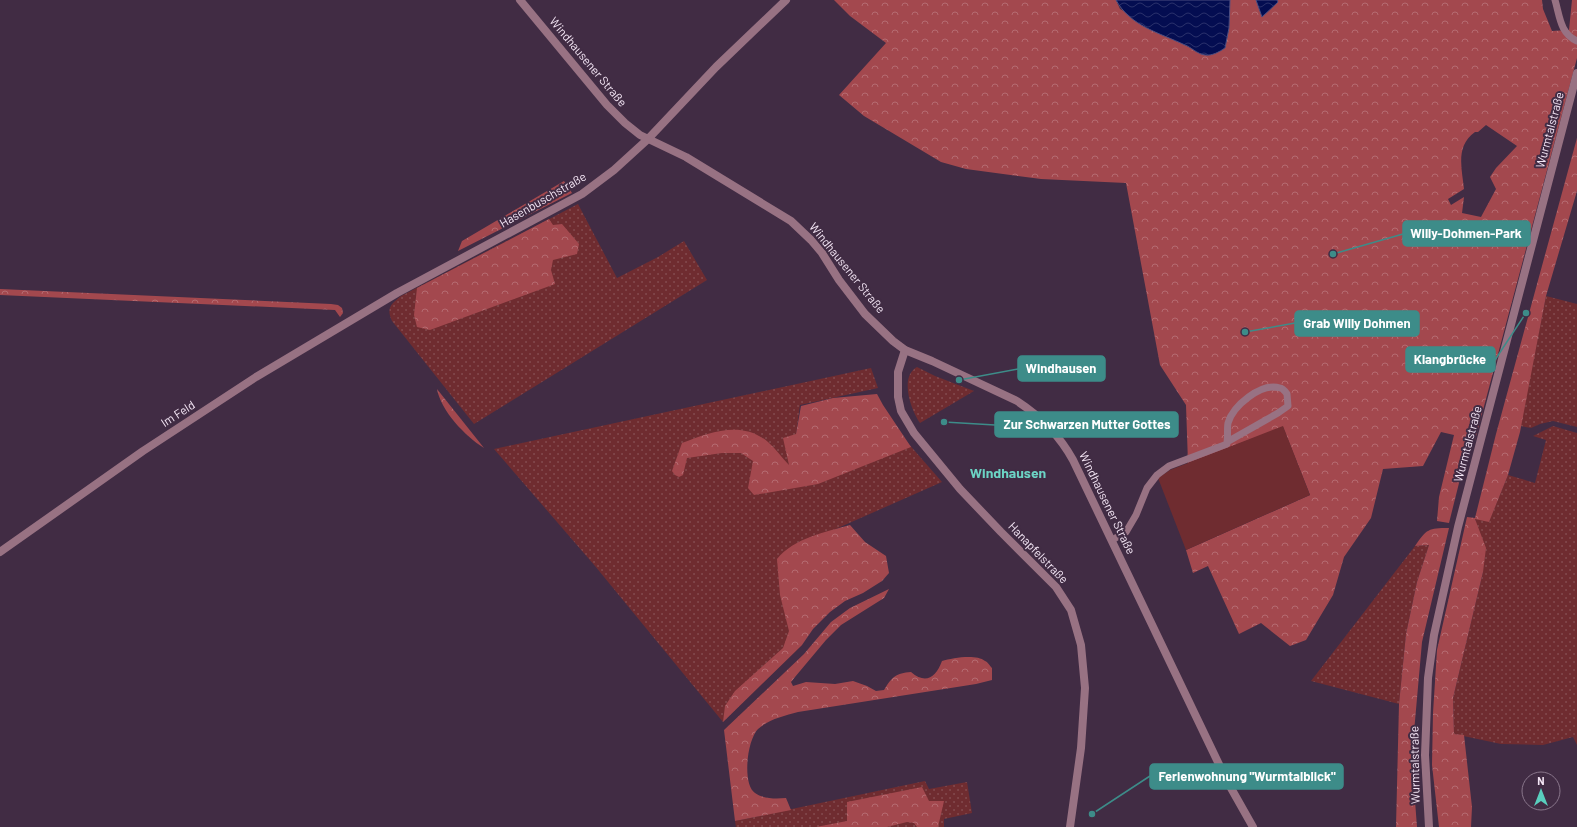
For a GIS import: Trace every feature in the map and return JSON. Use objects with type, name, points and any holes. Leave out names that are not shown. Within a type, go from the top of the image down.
[{"type":"street","name":"Windhausener Straße","points":[[520,0],[607,105],[625,123],[640,135],[686,157],[791,221],[822,253],[839,280],[865,314],[893,341],[906,350],[1000,392],[1028,408],[1054,432],[1066,447],[1227,781],[1253,827]]},
{"type":"street","name":"Hasenbuschstraße","points":[[375,306],[582,194],[614,170],[648,139],[716,67],[786,0]]},
{"type":"street","name":"Wurmtalstraße","points":[[1429,827],[1425,755],[1428,678],[1434,635],[1458,527],[1577,73]]},
{"type":"street","name":"Im Feld","points":[[0,552],[143,451],[249,382],[375,306]]},
{"type":"street","name":"Hanapfelstraße","points":[[906,350],[898,372],[898,397],[901,411],[914,433],[960,489],[1056,587],[1072,610],[1081,645],[1085,688],[1081,748],[1070,827]]},
{"type":"lane","points":[[1555,0],[1563,30],[1569,37],[1577,41]]},
{"type":"lane","points":[[1112,540],[1126,532],[1136,515],[1147,488],[1157,475],[1169,466],[1227,444],[1227,442],[1278,413],[1288,406],[1287,394],[1281,388],[1269,386],[1252,394],[1241,404],[1231,417],[1228,423],[1227,442]]},
{"type":"shaded area","points":[[578,204],[617,278],[658,257],[684,241],[707,280],[474,424],[392,321],[389,313],[390,307],[401,296]]},
{"type":"shaded area","points":[[1546,296],[1577,304],[1577,427],[1553,421],[1531,428],[1520,426]]},
{"type":"shaded area","points":[[917,367],[935,376],[974,391],[920,423],[913,410],[908,394],[909,378]]},
{"type":"shaded area","points":[[871,368],[878,388],[800,405],[796,435],[907,442],[942,482],[786,551],[802,645],[723,722],[595,566],[494,449]]},
{"type":"shaded area","points":[[1283,426],[1310,495],[1186,550],[1158,478],[1170,470]]},
{"type":"shaded area","points":[[1553,426],[1577,433],[1577,745],[1573,737],[1543,745],[1501,744],[1454,734],[1453,698],[1483,572],[1475,518],[1489,521],[1508,475],[1535,483],[1546,440],[1533,436]]},
{"type":"shaded area","points":[[1429,545],[1417,582],[1406,634],[1399,704],[1311,681],[1415,546]]},
{"type":"shaded area","points":[[925,781],[929,789],[967,782],[972,813],[944,819],[944,827],[736,827],[735,821]]},
{"type":"green space","points":[[834,0],[1116,0],[1120,9],[1196,51],[1225,48],[1229,28],[1230,0],[1256,0],[1262,17],[1278,2],[1277,0],[1542,0],[1543,9],[1552,31],[1569,30],[1572,0],[1577,0],[1577,58],[1475,440],[1470,439],[1449,523],[1437,521],[1439,497],[1454,435],[1441,432],[1423,466],[1383,469],[1371,518],[1344,557],[1333,595],[1306,640],[1290,646],[1261,623],[1239,634],[1208,566],[1193,573],[1186,550],[1310,495],[1283,427],[1188,463],[1186,405],[1160,365],[1126,183],[1041,179],[966,169],[941,162],[864,116],[839,95],[886,43],[850,16]],"holes":[[[1486,125],[1517,146],[1496,168],[1490,177],[1496,189],[1481,217],[1462,213],[1464,197],[1451,205],[1448,199],[1464,189],[1461,166],[1462,151],[1469,138],[1475,132],[1478,132]]]},
{"type":"green space","points":[[1577,138],[1577,191],[1546,296],[1520,432],[1508,475],[1489,522],[1475,519],[1486,548],[1483,572],[1453,698],[1454,734],[1464,735],[1472,807],[1471,827],[1439,827],[1432,765],[1433,713],[1437,650],[1467,517],[1475,518],[1496,434]]},
{"type":"green space","points":[[564,181],[572,193],[458,251],[462,241]]},
{"type":"green space","points":[[549,219],[553,225],[562,224],[579,244],[577,254],[553,260],[551,270],[555,284],[430,330],[417,327],[414,315],[417,288]]},
{"type":"green space","points":[[0,289],[331,304],[338,305],[342,308],[343,313],[340,317],[335,310],[0,295]]},
{"type":"green space","points":[[437,389],[484,448],[469,437],[455,422],[443,406]]},
{"type":"green space","points":[[877,394],[911,447],[818,484],[754,495],[748,488],[753,461],[741,453],[722,453],[687,458],[683,475],[679,477],[672,471],[682,443],[704,435],[726,430],[748,431],[758,435],[768,442],[789,465],[783,438],[796,434],[801,406],[833,398]]},
{"type":"green space","points":[[850,525],[865,542],[886,556],[889,573],[882,581],[863,593],[845,601],[830,612],[813,629],[802,645],[723,722],[725,706],[735,691],[783,648],[789,631],[780,595],[777,559],[792,546],[801,541],[821,533]]},
{"type":"green space","points":[[1449,528],[1422,642],[1414,732],[1413,775],[1417,827],[1396,827],[1399,704],[1406,634],[1417,582],[1429,545],[1415,546],[1425,533],[1432,529]]},
{"type":"green space","points":[[889,589],[884,598],[841,625],[826,640],[791,682],[793,686],[806,682],[835,684],[853,681],[876,691],[884,690],[895,676],[902,673],[911,672],[921,678],[930,677],[934,675],[940,667],[942,661],[964,657],[981,659],[987,662],[992,668],[992,680],[976,684],[798,712],[777,718],[767,723],[758,729],[751,742],[747,772],[748,781],[751,788],[758,795],[770,798],[786,798],[791,810],[735,821],[724,730],[804,654],[831,622],[850,608]]},
{"type":"green space","points":[[922,787],[929,801],[944,801],[938,827],[917,827],[914,823],[907,822],[887,827],[816,827],[847,821],[847,802]]},
{"type":"water","points":[[1116,0],[1230,0],[1229,28],[1225,48],[1210,55],[1199,53],[1187,46],[1146,28],[1129,16]]},
{"type":"water","points":[[1256,0],[1277,0],[1278,2],[1262,17]]},
{"type":"place","name":"Willy-Dohmen-Park","points":[[1333,254]]},
{"type":"place","name":"Klangbrücke","points":[[1526,313]]},
{"type":"place","name":"Grab Willy Dohmen","points":[[1245,332]]},
{"type":"place","name":"Windhausen","points":[[959,380]]},
{"type":"place","name":"Zur Schwarzen Mutter Gottes","points":[[944,422]]},
{"type":"place","name":"Ferienwohnung \"Wurmtalblick\"","points":[[1092,814]]},
{"type":"district","name":"Windhausen","points":[[1008,473]]}]
